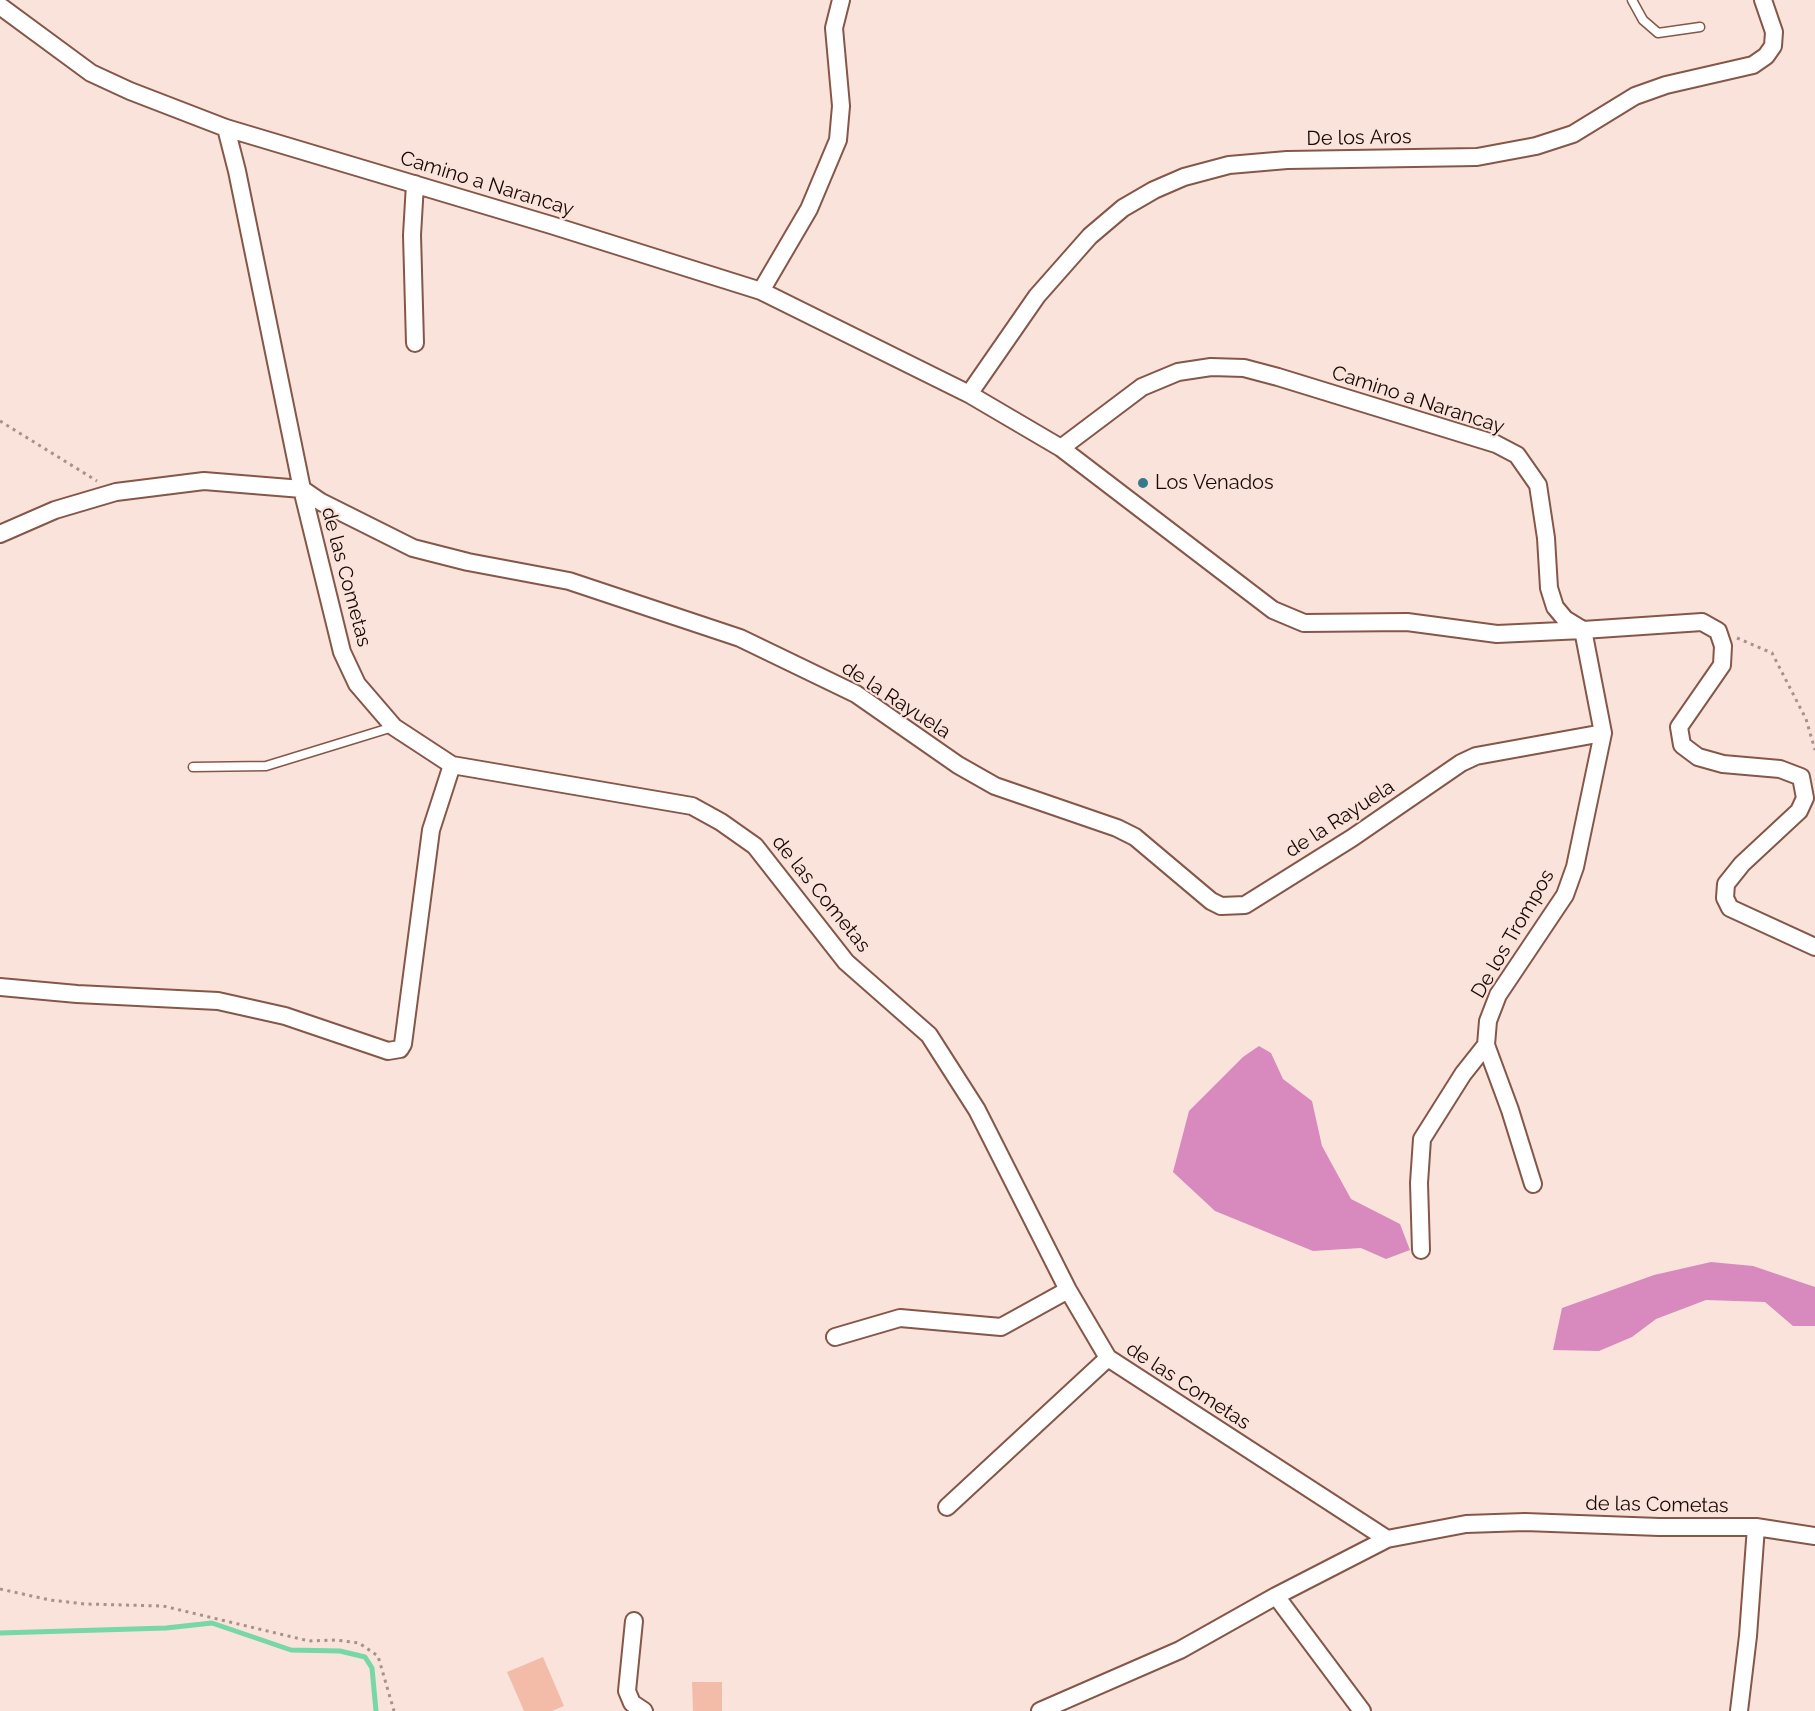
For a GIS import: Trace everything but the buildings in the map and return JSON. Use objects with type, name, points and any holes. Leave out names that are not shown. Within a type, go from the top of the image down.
[{"type":"street","points":[[761,291],[810,209],[838,140],[841,106],[834,28],[841,0]]},
{"type":"street","name":"De los Aros","points":[[969,394],[1036,296],[1090,236],[1123,208],[1154,190],[1184,177],[1229,165],[1287,160],[1476,157],[1536,146],[1572,134],[1635,96],[1666,85],[1753,65],[1766,56],[1773,46],[1774,32],[1763,0]]},
{"type":"street","name":"Camino a Narancay","points":[[0,6],[92,73],[130,92],[226,128],[761,291],[969,394],[1061,448],[1273,610],[1304,623],[1407,622],[1497,634],[1583,630]]},
{"type":"street","name":"de las Cometas","points":[[226,128],[302,489],[342,652],[357,684],[394,726],[452,765],[692,806],[721,822],[755,846],[846,962],[929,1035],[977,1110],[1068,1290],[1108,1358],[1387,1539],[1466,1524],[1525,1522],[1659,1527],[1756,1527],[1815,1536]]},
{"type":"street","points":[[415,184],[411,235],[415,343]]},
{"type":"street","name":"Camino a Narancay","points":[[1061,448],[1142,387],[1178,372],[1211,367],[1244,368],[1278,377],[1496,444],[1517,455],[1538,485],[1546,538],[1550,588],[1555,607],[1565,619],[1583,630]]},
{"type":"street","name":"de la Rayuela","points":[[0,534],[55,510],[116,492],[204,481],[302,489],[321,502],[413,548],[468,562],[569,581],[741,638],[856,694],[958,765],[995,786],[1117,828],[1135,837],[1211,901],[1221,906],[1245,904],[1352,838],[1461,762],[1476,756],[1603,733]]},
{"type":"street","points":[[1583,630],[1702,622],[1718,631],[1723,646],[1722,665],[1679,727],[1682,745],[1698,758],[1714,762],[1779,769],[1801,777],[1805,798],[1799,811],[1742,864],[1726,884],[1725,898],[1730,908],[1815,947]]},
{"type":"street","name":"De los Trompos","points":[[1533,1184],[1510,1110],[1486,1045],[1488,1021],[1498,995],[1565,895],[1577,856],[1603,733],[1583,630]]},
{"type":"street","points":[[0,987],[76,994],[218,1001],[285,1016],[388,1051],[400,1049],[403,1044],[431,830],[452,765]]},
{"type":"street","points":[[1421,1250],[1419,1183],[1422,1139],[1463,1074],[1486,1045]]},
{"type":"street","points":[[835,1337],[900,1318],[1001,1327],[1068,1290]]},
{"type":"street","points":[[947,1507],[1108,1358]]},
{"type":"street","points":[[1739,1711],[1748,1636],[1756,1527]]},
{"type":"street","points":[[1040,1711],[1180,1650],[1276,1596],[1387,1539]]},
{"type":"street","points":[[1276,1596],[1362,1711]]},
{"type":"street","points":[[634,1621],[627,1691],[632,1703],[644,1711]]},
{"type":"lane","points":[[1632,0],[1643,20],[1658,33],[1700,27]]},
{"type":"lane","points":[[193,766],[266,766],[394,726]]},
{"type":"path","points":[[0,422],[116,492]]},
{"type":"path","points":[[1718,631],[1772,653],[1806,719],[1815,750]]},
{"type":"path","points":[[0,1589],[50,1600],[85,1604],[163,1606],[301,1639],[359,1643],[378,1656],[394,1711]]},
{"type":"shaded area","points":[[1259,1046],[1271,1053],[1283,1079],[1312,1101],[1322,1146],[1351,1199],[1400,1224],[1410,1250],[1386,1259],[1361,1248],[1313,1251],[1215,1211],[1173,1172],[1189,1111],[1243,1057]]},
{"type":"shaded area","points":[[1711,1262],[1753,1266],[1815,1287],[1815,1326],[1793,1326],[1765,1302],[1706,1300],[1656,1319],[1632,1337],[1599,1351],[1553,1350],[1562,1308],[1654,1275]]},
{"type":"waterway","points":[[0,1633],[166,1628],[212,1623],[291,1650],[340,1651],[365,1657],[372,1668],[376,1711]]},
{"type":"place","name":"Los Venados","points":[[1143,483]]}]
